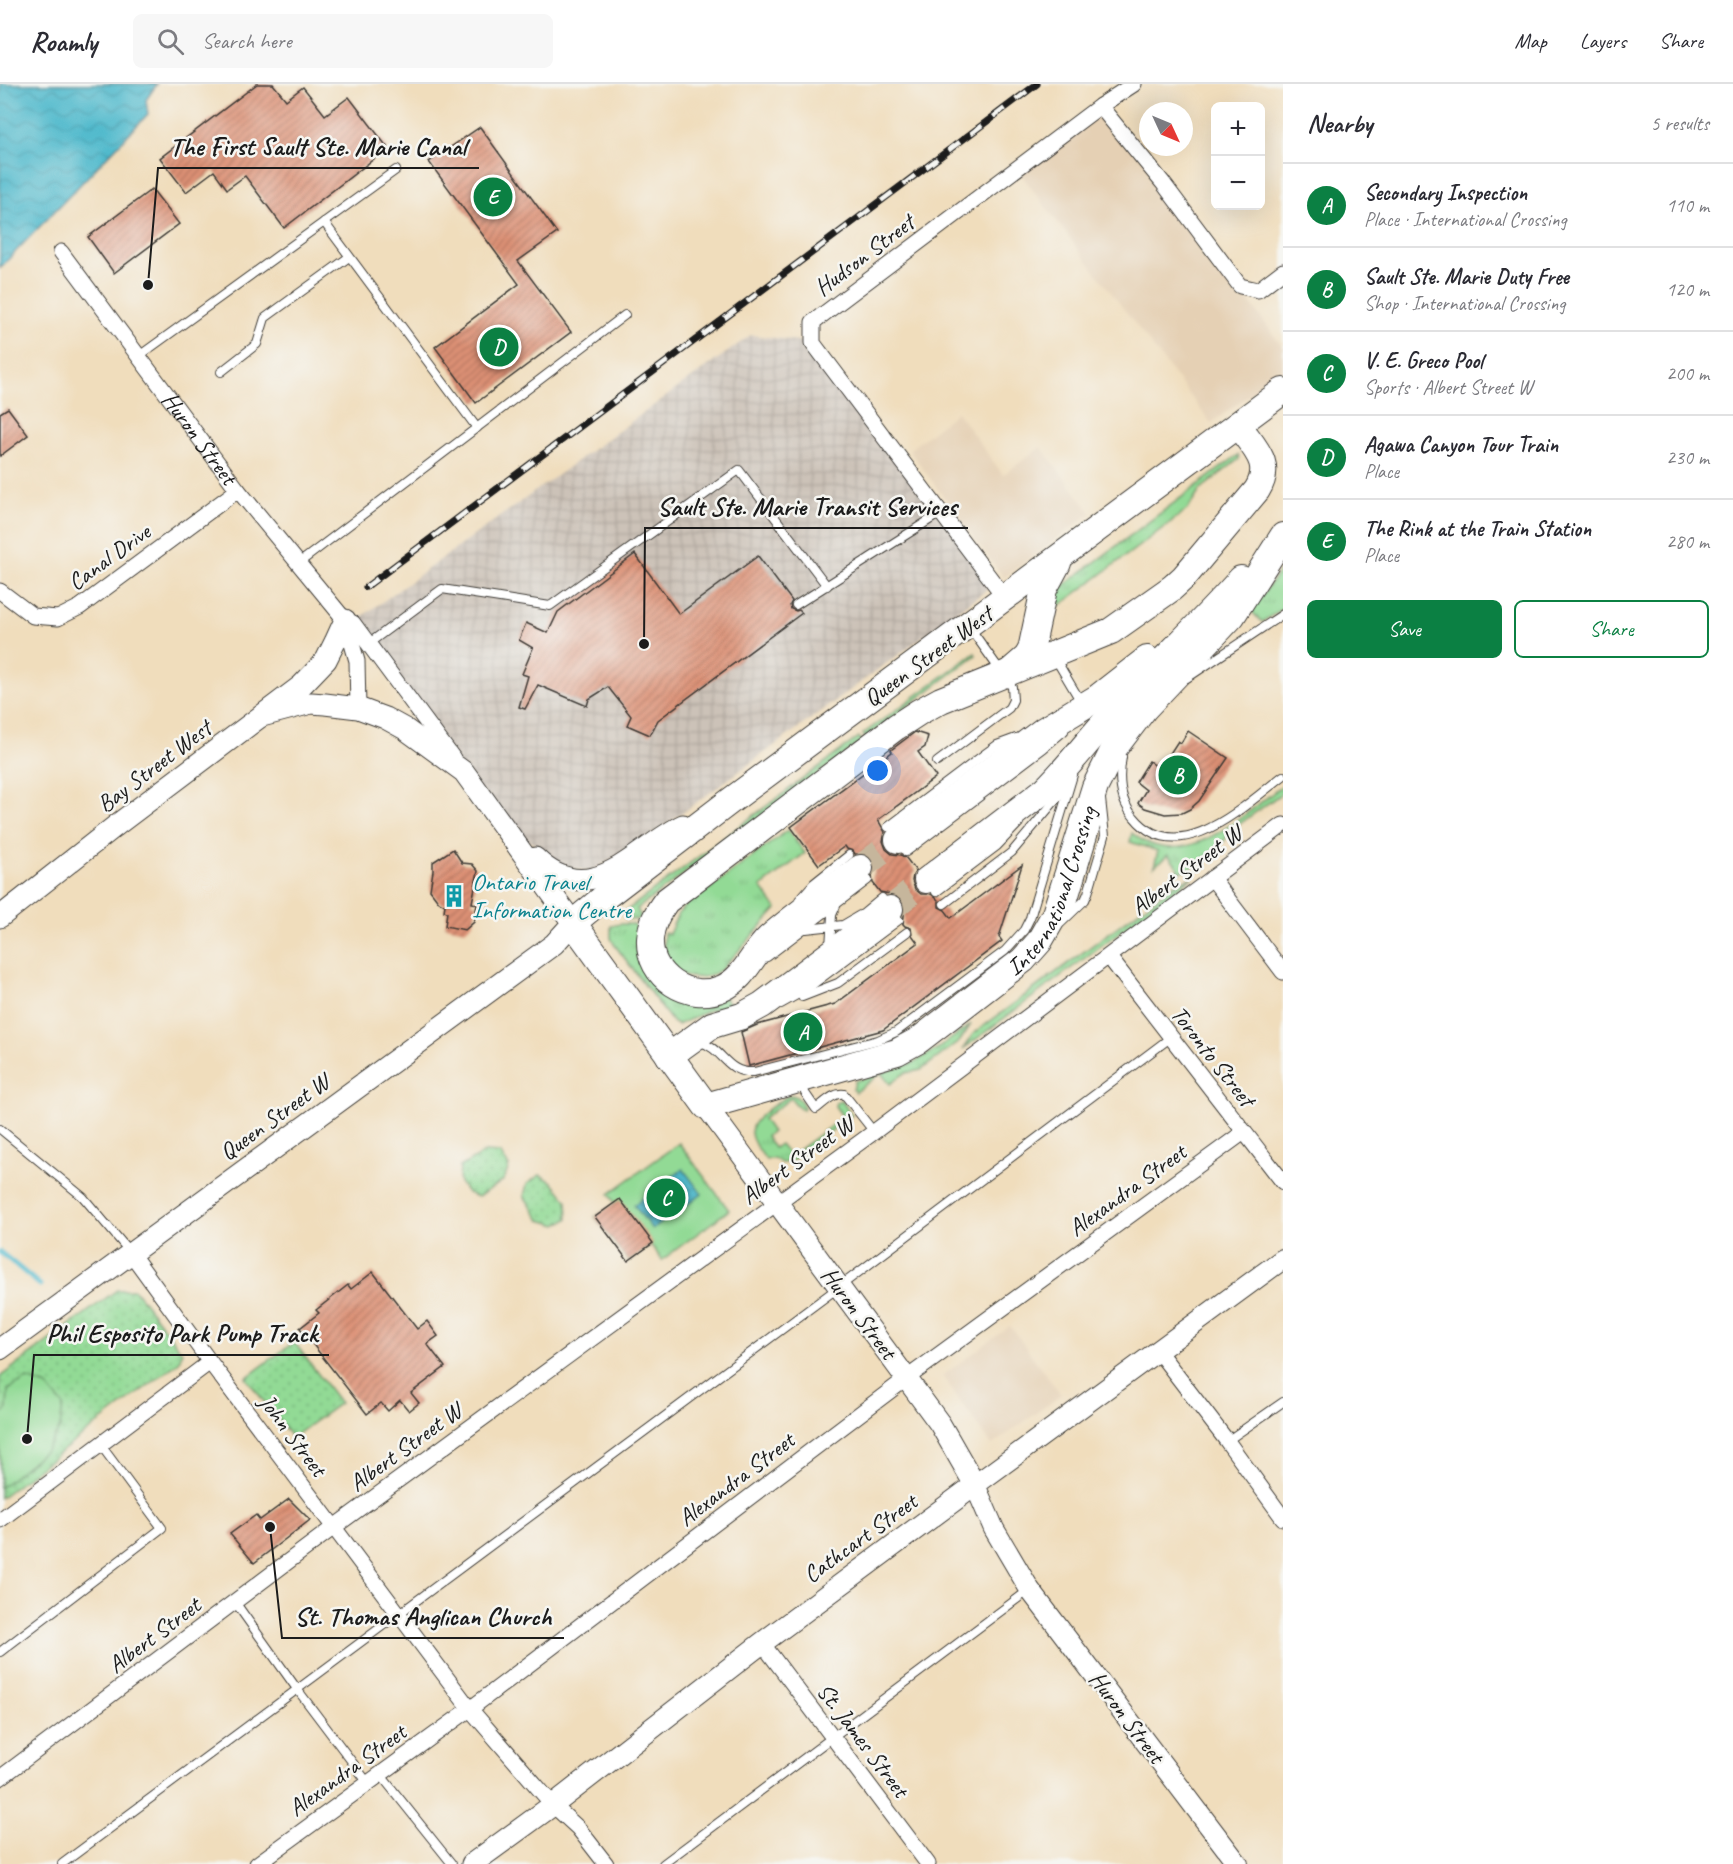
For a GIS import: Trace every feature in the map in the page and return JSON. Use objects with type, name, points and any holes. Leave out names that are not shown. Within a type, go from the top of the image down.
[{"type":"highway","name":"Queen Street West","points":[[573,923],[729,802],[1006,599],[1283,391]]},
{"type":"highway","points":[[859,868],[767,940],[734,982],[711,992],[699,993],[679,987],[668,980],[653,960],[650,939],[655,918],[666,902],[896,727],[941,700],[1111,631],[1172,588],[1194,567],[1263,480],[1263,462],[1238,425]]},
{"type":"highway","name":"International Crossing","points":[[932,886],[1034,800],[1060,774],[1083,748],[1098,706],[1217,606],[1283,533]]},
{"type":"highway","name":"International Crossing","points":[[706,1106],[772,1077],[801,1079],[886,1057],[908,1047],[1013,968],[1040,942],[1061,897],[1087,808],[1115,747],[1151,702],[1232,616],[1283,533]]},
{"type":"highway","points":[[1004,675],[1022,662],[1031,650],[1044,589],[1053,570],[1068,552]]},
{"type":"highway","points":[[897,839],[1044,730],[1098,706]]},
{"type":"highway","points":[[678,1050],[712,1025],[742,1016],[762,1005],[885,909]]},
{"type":"highway","name":"Huron Street","points":[[573,923],[678,1050],[706,1106]]},
{"type":"main road","points":[[262,716],[301,686],[326,660],[345,620]]},
{"type":"main road","name":"Bay Street West","points":[[0,917],[118,824],[262,716],[311,703],[358,708]]},
{"type":"main road","name":"Huron Street","points":[[358,708],[385,718],[405,729],[464,772],[573,923]]},
{"type":"main road","points":[[506,829],[545,868],[553,873],[575,879],[592,879],[619,868],[671,831],[729,802]]},
{"type":"main road","name":"Queen Street W","points":[[0,1348],[554,944],[573,923]]},
{"type":"main road","name":"Huron Street","points":[[706,1106],[940,1424],[975,1485]]},
{"type":"main road","name":"Cathcart Street","points":[[472,1864],[553,1805],[762,1643],[975,1485]]},
{"type":"street","points":[[1134,84],[1100,106],[1163,183],[1240,286],[1258,290],[1283,270]]},
{"type":"street","name":"Hudson Street","points":[[1006,599],[813,343],[813,322],[1100,106]]},
{"type":"street","name":"Huron Street","points":[[61,252],[238,490],[345,620],[357,661],[358,708]]},
{"type":"street","name":"Canal Drive","points":[[0,591],[33,616],[58,618],[80,607],[238,490]]},
{"type":"street","name":"Huron Street","points":[[345,620],[354,623],[464,772]]},
{"type":"street","name":"Albert Street W","points":[[334,1527],[874,1132],[1283,825]]},
{"type":"street","points":[[1212,878],[1283,972]]},
{"type":"street","name":"Toronto Street","points":[[1109,957],[1283,1182]]},
{"type":"street","name":"Alexandra Street","points":[[257,1864],[470,1709],[907,1378],[1244,1132]]},
{"type":"street","name":"John Street","points":[[130,1252],[470,1709],[553,1805],[578,1828],[606,1864]]},
{"type":"street","name":"Cathcart Street","points":[[975,1485],[1283,1259]]},
{"type":"street","points":[[1158,1351],[1283,1518]]},
{"type":"street","points":[[0,1520],[210,1362]]},
{"type":"street","name":"Huron Street","points":[[975,1485],[994,1529],[1030,1590],[1238,1864]]},
{"type":"street","name":"Albert Street","points":[[0,1778],[334,1527]]},
{"type":"street","name":"St. James Street","points":[[762,1643],[928,1864]]},
{"type":"lane","points":[[139,356],[396,170]]},
{"type":"lane","points":[[324,222],[477,428]]},
{"type":"lane","points":[[221,372],[257,344],[265,318],[349,257]]},
{"type":"lane","points":[[299,563],[625,315]]},
{"type":"lane","points":[[368,644],[442,589],[550,606],[739,470],[827,586]]},
{"type":"lane","points":[[796,605],[942,512]]},
{"type":"lane","points":[[1283,614],[1151,702],[1128,736],[1123,749],[1119,776],[1122,797],[1130,813],[1144,828],[1173,838],[1203,831],[1227,818],[1283,776]]},
{"type":"lane","points":[[937,762],[1008,708],[1013,700],[1012,687],[968,627]]},
{"type":"lane","points":[[1053,655],[1098,706]]},
{"type":"lane","points":[[678,1050],[699,1042],[706,1044],[718,1052],[730,1066],[744,1073],[772,1077],[888,1036],[966,980],[1016,940],[1030,918],[1060,774],[1098,706]]},
{"type":"lane","points":[[897,839],[1044,748],[1098,706]]},
{"type":"lane","points":[[1062,923],[1072,906],[1099,815],[1105,766]]},
{"type":"lane","points":[[944,904],[1016,847],[1059,796],[1060,774]]},
{"type":"lane","points":[[1040,942],[1085,900],[1103,845],[1105,827],[1101,796]]},
{"type":"lane","points":[[826,956],[830,946],[833,911],[859,868]]},
{"type":"lane","points":[[734,982],[841,900]]},
{"type":"lane","points":[[801,931],[812,927],[848,923],[885,909]]},
{"type":"lane","points":[[782,1003],[804,991],[885,909]]},
{"type":"lane","points":[[742,1016],[838,983],[907,932]]},
{"type":"lane","points":[[62,1864],[1170,1038]]},
{"type":"lane","points":[[801,1079],[805,1093],[816,1109],[836,1095],[844,1094],[874,1132]]},
{"type":"lane","points":[[0,1129],[83,1197],[130,1252]]},
{"type":"lane","points":[[1227,1441],[1283,1402]]},
{"type":"lane","points":[[0,1652],[162,1528],[100,1444]]},
{"type":"lane","points":[[663,1864],[1030,1590]]},
{"type":"lane","points":[[235,1602],[297,1689],[452,1864]]},
{"type":"shaded area","points":[[1100,106],[1163,183],[1283,348],[1283,370],[1211,423],[1017,169]]},
{"type":"shaded area","points":[[751,335],[813,343],[995,584],[659,830],[592,871],[560,867],[538,846],[506,829],[353,623]]},
{"type":"shaded area","points":[[957,412],[1003,475],[1041,447],[1091,513],[1004,578],[909,450]]},
{"type":"shaded area","points":[[1010,1326],[1061,1395],[992,1445],[942,1376]]},
{"type":"green space","points":[[1238,455],[1239,459],[1201,489],[1188,509],[1058,607],[1051,595]]},
{"type":"green space","points":[[1283,566],[1283,608],[1262,622],[1251,611]]},
{"type":"green space","points":[[975,653],[976,655],[865,738],[863,734]]},
{"type":"green space","points":[[859,737],[862,741],[637,909],[642,918],[626,919],[622,914]]},
{"type":"green space","points":[[1283,785],[1283,792],[1233,829],[1220,846],[1191,868],[1173,874],[1179,869],[1168,855],[1154,867],[1158,851],[1130,842],[1132,833],[1146,842],[1166,848],[1202,841],[1220,832]]},
{"type":"green space","points":[[788,830],[805,853],[761,887],[777,909],[722,969],[699,977],[689,977],[680,973],[672,966],[664,946],[664,933],[669,934],[678,914],[689,902]]},
{"type":"green space","points":[[1193,877],[963,1049],[973,1034],[1175,884]]},
{"type":"green space","points":[[633,924],[639,929],[637,947],[643,968],[656,987],[665,994],[675,1000],[697,1004],[724,997],[731,1006],[710,1010],[678,1025],[673,1023],[614,944],[611,938],[611,926]]},
{"type":"green space","points":[[971,1024],[960,1041],[921,1070],[905,1073],[890,1084],[881,1073],[855,1092],[853,1090],[855,1081],[913,1063]]},
{"type":"green space","points":[[790,1095],[800,1100],[804,1107],[803,1110],[791,1098],[763,1119],[772,1132],[766,1136],[774,1148],[780,1144],[790,1156],[843,1117],[835,1106],[836,1102],[841,1100],[852,1115],[790,1162],[781,1163],[774,1158],[766,1160],[753,1141],[751,1130],[753,1124],[765,1112]]},
{"type":"green space","points":[[679,1143],[729,1210],[662,1260],[651,1245],[628,1261],[595,1217],[615,1203],[609,1194]]},
{"type":"green space","points":[[485,1152],[500,1153],[509,1166],[504,1180],[478,1197],[467,1193],[459,1181],[460,1167]]},
{"type":"green space","points":[[540,1175],[551,1181],[567,1200],[568,1219],[557,1225],[540,1220],[524,1196],[527,1184]]},
{"type":"green space","points":[[117,1290],[135,1290],[182,1352],[179,1362],[0,1498],[0,1377]]},
{"type":"green space","points":[[294,1342],[340,1403],[292,1438],[246,1378]]},
{"type":"green space","points":[[27,1379],[47,1386],[63,1405],[60,1428],[46,1450],[0,1488],[0,1415],[7,1409],[8,1390]]},
{"type":"water","points":[[0,84],[157,84],[146,100],[148,114],[0,268]]},
{"type":"water","points":[[683,1169],[702,1194],[652,1229],[634,1205]]},
{"type":"building","points":[[257,84],[273,84],[286,100],[303,87],[325,115],[349,97],[388,148],[284,228],[245,176],[227,189],[214,171],[186,192],[160,158]]},
{"type":"building","points":[[480,127],[557,233],[518,261],[571,332],[476,403],[435,347],[519,284],[429,162]]},
{"type":"building","points":[[152,189],[179,224],[114,273],[88,237]]},
{"type":"building","points":[[8,408],[28,435],[0,456],[0,413]]},
{"type":"building","points":[[635,554],[679,614],[758,556],[792,601],[791,609],[802,613],[658,720],[650,735],[627,725],[631,716],[608,687],[589,699],[587,706],[538,685],[525,709],[519,707],[528,676],[522,674],[533,648],[519,640],[526,623],[548,633],[558,612]]},
{"type":"building","points":[[1188,731],[1228,758],[1199,801],[1190,809],[1182,813],[1165,814],[1145,808],[1138,803],[1146,790],[1136,782],[1149,761],[1160,769],[1178,741],[1181,743]]},
{"type":"building","points":[[915,732],[928,736],[925,747],[918,752],[936,777],[878,820],[885,832],[883,841],[886,849],[892,854],[906,858],[916,871],[912,881],[915,889],[921,894],[931,894],[936,898],[939,901],[939,907],[945,910],[951,918],[1022,865],[999,937],[1002,941],[883,1030],[749,1066],[741,1032],[757,1025],[835,1004],[918,943],[912,935],[911,928],[903,924],[905,908],[902,901],[895,895],[880,892],[873,883],[872,876],[875,867],[872,859],[865,854],[855,854],[845,846],[819,865],[791,827],[892,752],[891,750]]},
{"type":"building","name":"Ontario Travel Information Centre","points":[[453,849],[462,863],[472,864],[478,871],[472,903],[477,904],[474,922],[465,930],[445,926],[447,912],[444,911],[445,905],[439,902],[430,890],[433,862]]},
{"type":"building","points":[[620,1199],[653,1243],[628,1261],[595,1217]]},
{"type":"building","points":[[373,1272],[417,1329],[427,1321],[438,1336],[427,1344],[445,1367],[411,1393],[419,1403],[409,1411],[400,1400],[388,1411],[381,1403],[367,1414],[300,1328],[319,1313],[316,1310],[348,1285],[351,1289]]},
{"type":"building","points":[[289,1499],[310,1520],[254,1563],[230,1534],[256,1515],[260,1520]]},
{"type":"waterway","points":[[0,1252],[40,1285]]},
{"type":"tunnel","points":[[860,868],[898,840]]},
{"type":"tunnel","points":[[890,909],[927,880]]},
{"type":"railway","points":[[366,587],[1037,84]]},
{"type":"place","name":"The Rink at the Train Station","points":[[493,197]]},
{"type":"place","name":"The First Sault Ste. Marie Canal","points":[[148,285]]},
{"type":"place","name":"Agawa Canyon Tour Train","points":[[499,347]]},
{"type":"place","name":"Sault Ste. Marie Transit Services","points":[[644,644]]},
{"type":"place","name":"Sault Ste. Marie Duty Free","points":[[1178,775]]},
{"type":"place","name":"Ontario Travel Information Centre","points":[[454,896]]},
{"type":"place","name":"Secondary Inspection","points":[[803,1032]]},
{"type":"place","name":"V. E. Greco Pool","points":[[666,1198]]},
{"type":"place","name":"Phil Esposito Park Pump Track","points":[[27,1439]]},
{"type":"place","name":"St. Thomas Anglican Church","points":[[270,1527]]}]
